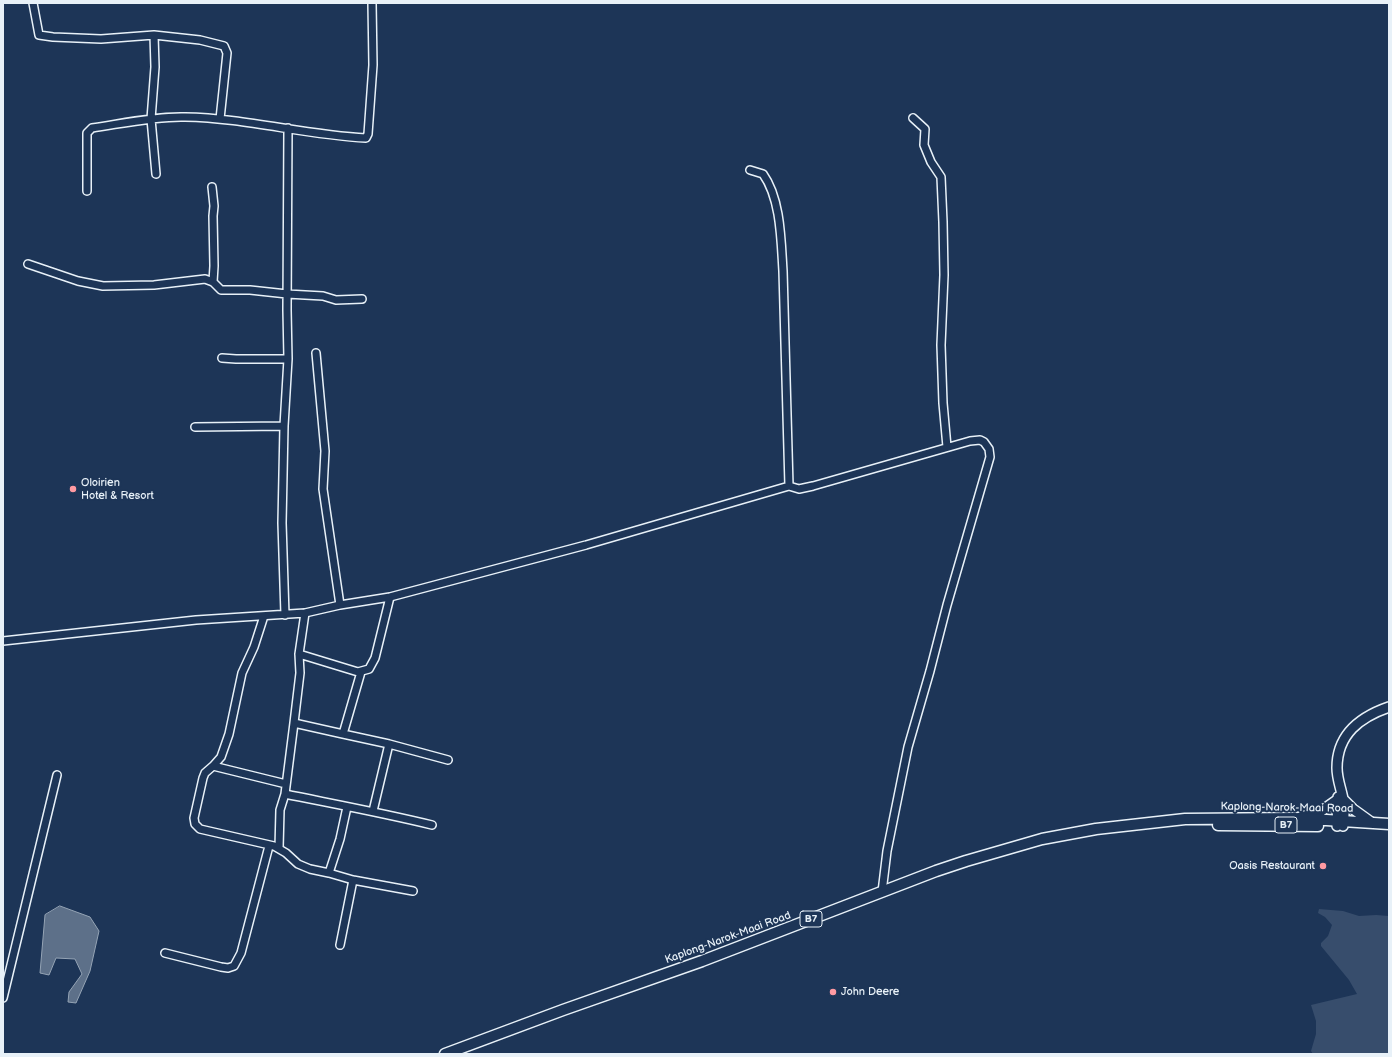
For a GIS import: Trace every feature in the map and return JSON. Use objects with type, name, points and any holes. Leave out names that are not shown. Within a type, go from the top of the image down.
[{"type":"highway","name":"Kaplong-Narok-Maai Road","points":[[445,1054],[563,1010],[702,961],[966,861],[1042,839],[1096,829],[1185,819],[1295,818],[1389,829]]},
{"type":"highway","name":"Kaplong-Narok-Maai Road","points":[[1185,819],[1203,824],[1371,822],[1389,824]]},
{"type":"main road","points":[[1340,823],[1340,790],[1337,768],[1338,754],[1347,734],[1363,719],[1389,707]]},
{"type":"main road","points":[[1295,818],[1320,812],[1340,799]]},
{"type":"main road","points":[[1340,799],[1371,822]]},
{"type":"street","points":[[33,3],[39,34],[53,37],[101,39],[154,36],[200,40],[224,46],[227,52],[220,119]]},
{"type":"street","points":[[87,191],[87,133],[92,128],[151,119],[184,116],[220,119],[366,138],[368,134],[373,65],[372,3]]},
{"type":"street","points":[[154,36],[155,67],[151,119],[156,174]]},
{"type":"street","points":[[913,118],[925,129],[924,144],[931,162],[941,177],[944,275],[941,360],[947,447]]},
{"type":"street","points":[[285,615],[282,522],[284,426],[288,359],[288,128]]},
{"type":"street","points":[[750,170],[763,174],[772,190],[776,202],[781,237],[789,486]]},
{"type":"street","points":[[212,187],[214,206],[212,216],[214,266],[213,282]]},
{"type":"street","points":[[28,264],[78,281],[103,286],[154,285],[204,279],[213,282],[221,290],[250,290],[323,296],[336,300],[362,298]]},
{"type":"street","points":[[316,353],[325,451],[323,489],[340,605]]},
{"type":"street","points":[[222,358],[288,359]]},
{"type":"street","points":[[195,427],[284,426]]},
{"type":"street","points":[[3,641],[196,620],[305,613],[340,605],[390,597],[593,543],[789,486],[799,489],[813,486],[947,447],[980,440],[987,446],[990,457],[908,747],[887,851],[882,892]]},
{"type":"street","points":[[299,654],[361,672],[369,670],[372,665],[390,597]]},
{"type":"street","points":[[279,848],[280,810],[285,794],[300,673],[299,654],[305,613]]},
{"type":"street","points":[[264,616],[254,647],[242,673],[229,734],[221,757],[205,773],[203,778],[194,818],[196,826],[200,829],[279,848],[298,864],[304,867],[353,880],[413,892]]},
{"type":"street","points":[[343,734],[361,672]]},
{"type":"street","points":[[294,723],[389,744],[448,760]]},
{"type":"street","points":[[373,811],[389,744]]},
{"type":"street","points":[[213,766],[286,784]]},
{"type":"street","points":[[3,998],[57,775]]},
{"type":"street","points":[[285,794],[373,811],[432,825]]},
{"type":"street","points":[[330,873],[340,839],[347,807]]},
{"type":"street","points":[[165,954],[221,967],[228,968],[234,966],[241,953],[269,846]]},
{"type":"street","points":[[340,946],[353,880]]},
{"type":"shaded area","points":[[60,906],[90,917],[99,931],[90,971],[76,1003],[68,1002],[69,992],[82,974],[75,959],[56,958],[49,975],[40,973],[45,915]]},
{"type":"shaded area","points":[[1319,909],[1343,911],[1359,916],[1389,916],[1389,1054],[1313,1054],[1311,1051],[1316,1034],[1316,1021],[1311,1005],[1357,994],[1349,980],[1321,946],[1321,943],[1328,936],[1332,925],[1325,917],[1318,913]]},
{"type":"place","name":"Oloirien Hotel & Resort","points":[[73,489]]},
{"type":"place","name":"Oasis Restaurant","points":[[1323,866]]},
{"type":"place","name":"John Deere","points":[[833,992]]}]
